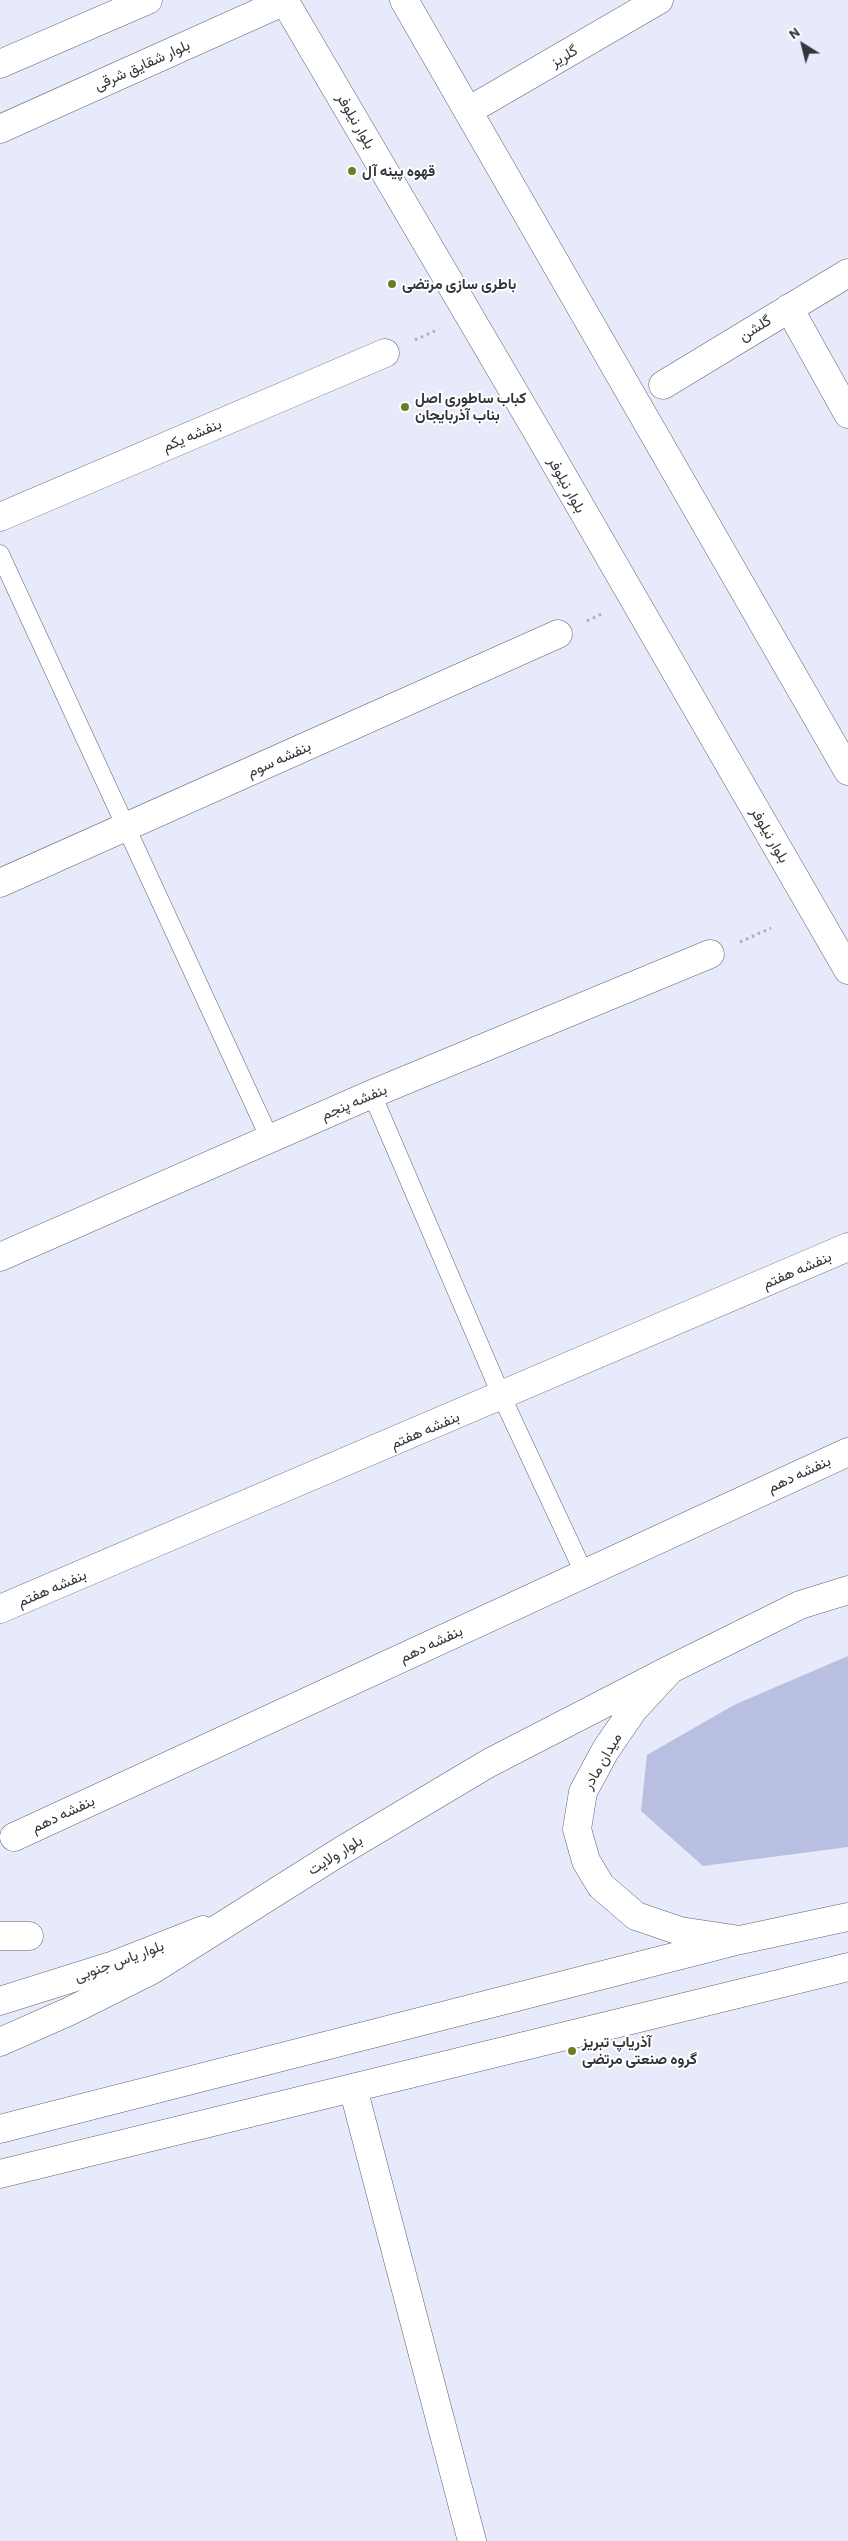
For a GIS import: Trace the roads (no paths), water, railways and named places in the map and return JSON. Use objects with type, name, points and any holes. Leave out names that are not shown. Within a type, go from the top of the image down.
[{"type":"street","points":[[0,64],[148,0]]},
{"type":"street","points":[[404,0],[848,771]]},
{"type":"street","name":"گلریز","points":[[468,111],[660,0]]},
{"type":"street","name":"بلوار شقایق شرقی","points":[[0,129],[284,1]]},
{"type":"street","name":"بلوار نیلوفر","points":[[284,1],[635,600],[848,970]]},
{"type":"street","name":"گلشن","points":[[663,385],[848,273]]},
{"type":"street","points":[[789,308],[848,414]]},
{"type":"street","name":"بنفشه یکم","points":[[0,517],[385,353]]},
{"type":"street","name":"بنفشه سوم","points":[[0,882],[558,634]]},
{"type":"street","name":"بنفشه پنجم","points":[[0,1257],[372,1094],[710,954]]},
{"type":"street","name":"بنفشه هفتم","points":[[0,1610],[502,1397],[848,1247]]},
{"type":"street","name":"بنفشه دهم","points":[[14,1837],[848,1452]]},
{"type":"street","name":"میدان مادر","points":[[848,1590],[800,1606],[672,1669],[633,1710],[605,1751],[583,1792],[576,1829],[586,1861],[601,1886],[636,1916],[680,1931],[740,1940],[848,1917]]},
{"type":"street","name":"بلوار ولایت","points":[[0,2042],[70,2011],[152,1970],[489,1763],[672,1669]]},
{"type":"street","name":"بلوار یاس جنوبی","points":[[0,2001],[114,1965],[238,1917]]},
{"type":"street","points":[[0,1936],[30,1936]]},
{"type":"street","points":[[0,2129],[740,1940]]},
{"type":"street","points":[[0,2174],[848,1967]]},
{"type":"street","points":[[354,2088],[472,2541]]},
{"type":"lane","points":[[0,554],[270,1139]]},
{"type":"lane","points":[[372,1094],[502,1397],[584,1573]]},
{"type":"place","name":"قهوه پینه آل","points":[[352,171]]},
{"type":"place","name":"باطری سازی مرتضی","points":[[392,284]]},
{"type":"place","name":"کباب ساطوری اصل بناب آذربایجان","points":[[405,407]]},
{"type":"place","name":"آذریاپ تبریز گروه صنعتی مرتضی","points":[[572,2051]]}]
